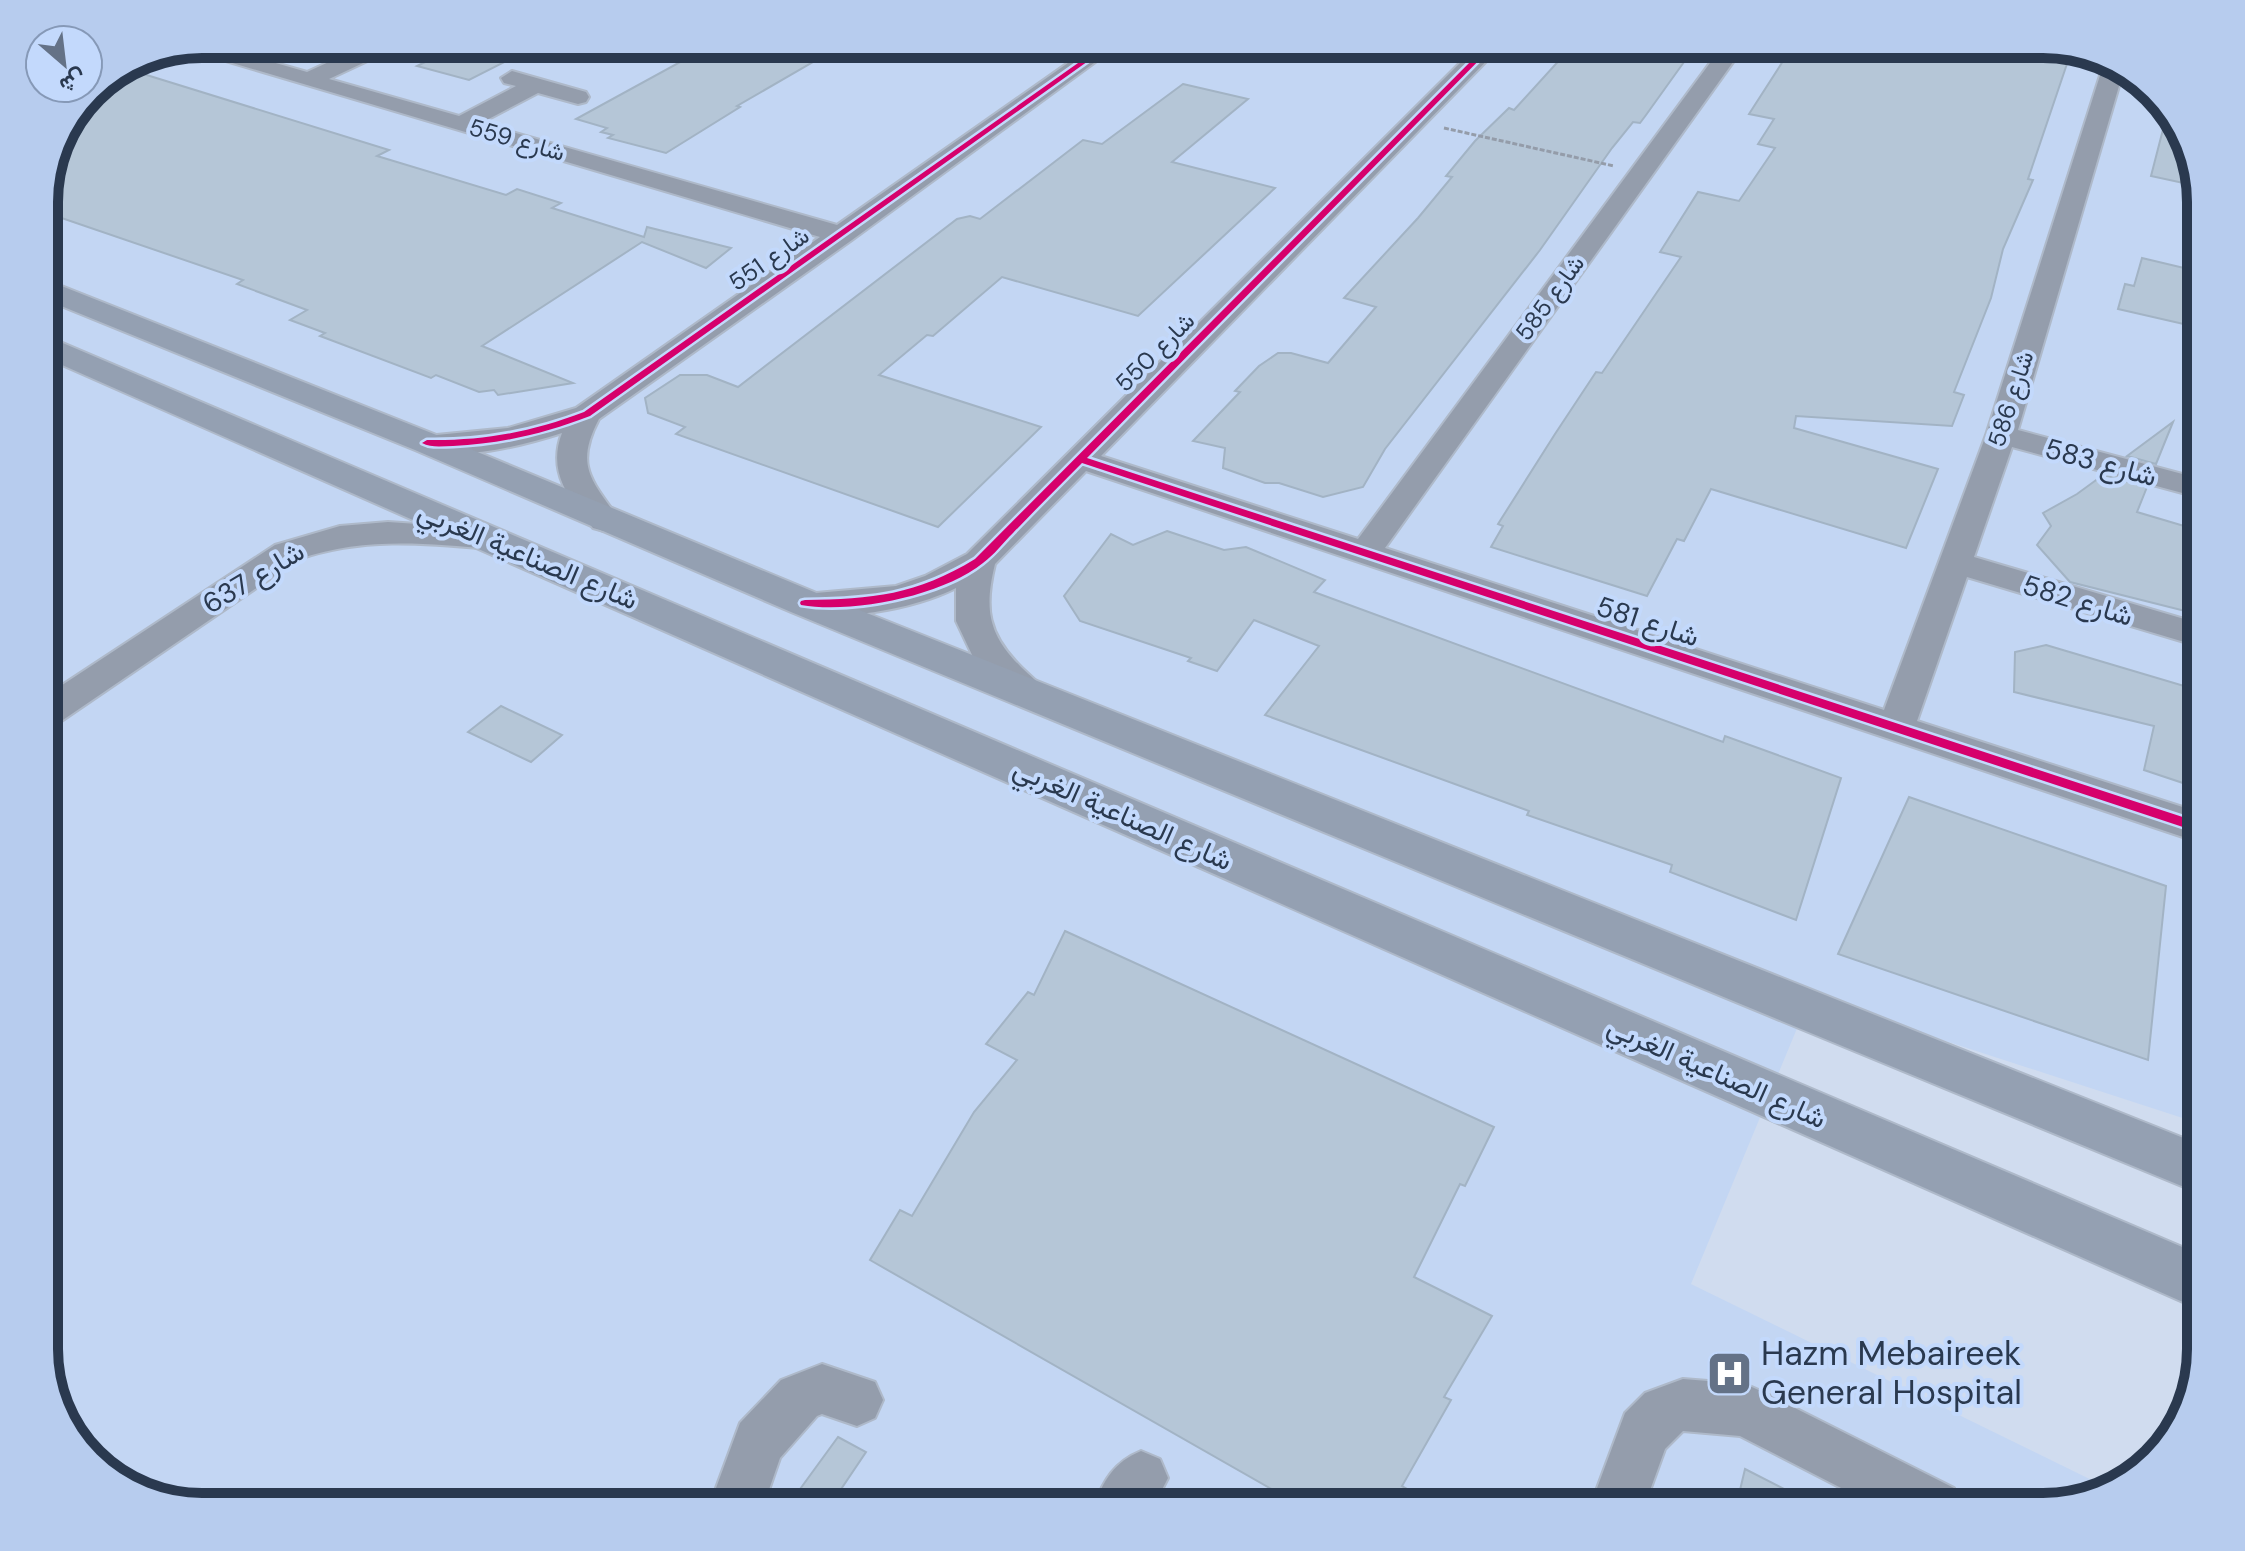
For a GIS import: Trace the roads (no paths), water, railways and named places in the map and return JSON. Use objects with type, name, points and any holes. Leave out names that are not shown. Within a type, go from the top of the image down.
[{"type":"main road","points":[[58,294],[427,443],[604,521],[2187,1164]]},
{"type":"main road","name":"شارع الصناعية الغربي","points":[[58,351],[2187,1277]]},
{"type":"street","name":"شارع 559","points":[[233,58],[843,235]]},
{"type":"street","points":[[309,80],[355,58]]},
{"type":"street","name":"شارع 551","points":[[427,443],[493,442],[537,432],[587,414],[1090,58]]},
{"type":"street","name":"شارع 550","points":[[805,603],[883,601],[920,593],[953,579],[979,561],[1478,58]]},
{"type":"street","name":"شارع 585","points":[[1365,552],[1725,58]]},
{"type":"street","name":"شارع 586","points":[[1896,728],[2001,435],[2111,75]]},
{"type":"street","points":[[504,76],[578,97]]},
{"type":"street","points":[[461,124],[536,85]]},
{"type":"street","points":[[587,414],[574,436],[569,459],[574,481],[604,521]]},
{"type":"street","name":"شارع 583","points":[[2001,435],[2187,485]]},
{"type":"street","name":"شارع 581","points":[[1080,459],[2187,823]]},
{"type":"street","name":"شارع 637","points":[[58,706],[287,552],[321,539],[357,531],[391,530],[491,539]]},
{"type":"street","points":[[979,561],[971,588],[970,615],[980,643],[999,668],[1029,694]]},
{"type":"street","name":"شارع 582","points":[[1956,563],[2187,632]]},
{"type":"street","points":[[741,1493],[759,1442],[799,1398],[822,1389],[857,1400]]},
{"type":"street","points":[[1622,1493],[1644,1432],[1664,1411],[1683,1405],[1745,1410],[1908,1493]]},
{"type":"place","name":"Hazm Mebaireek General Hospital","points":[[1730,1373]]}]
